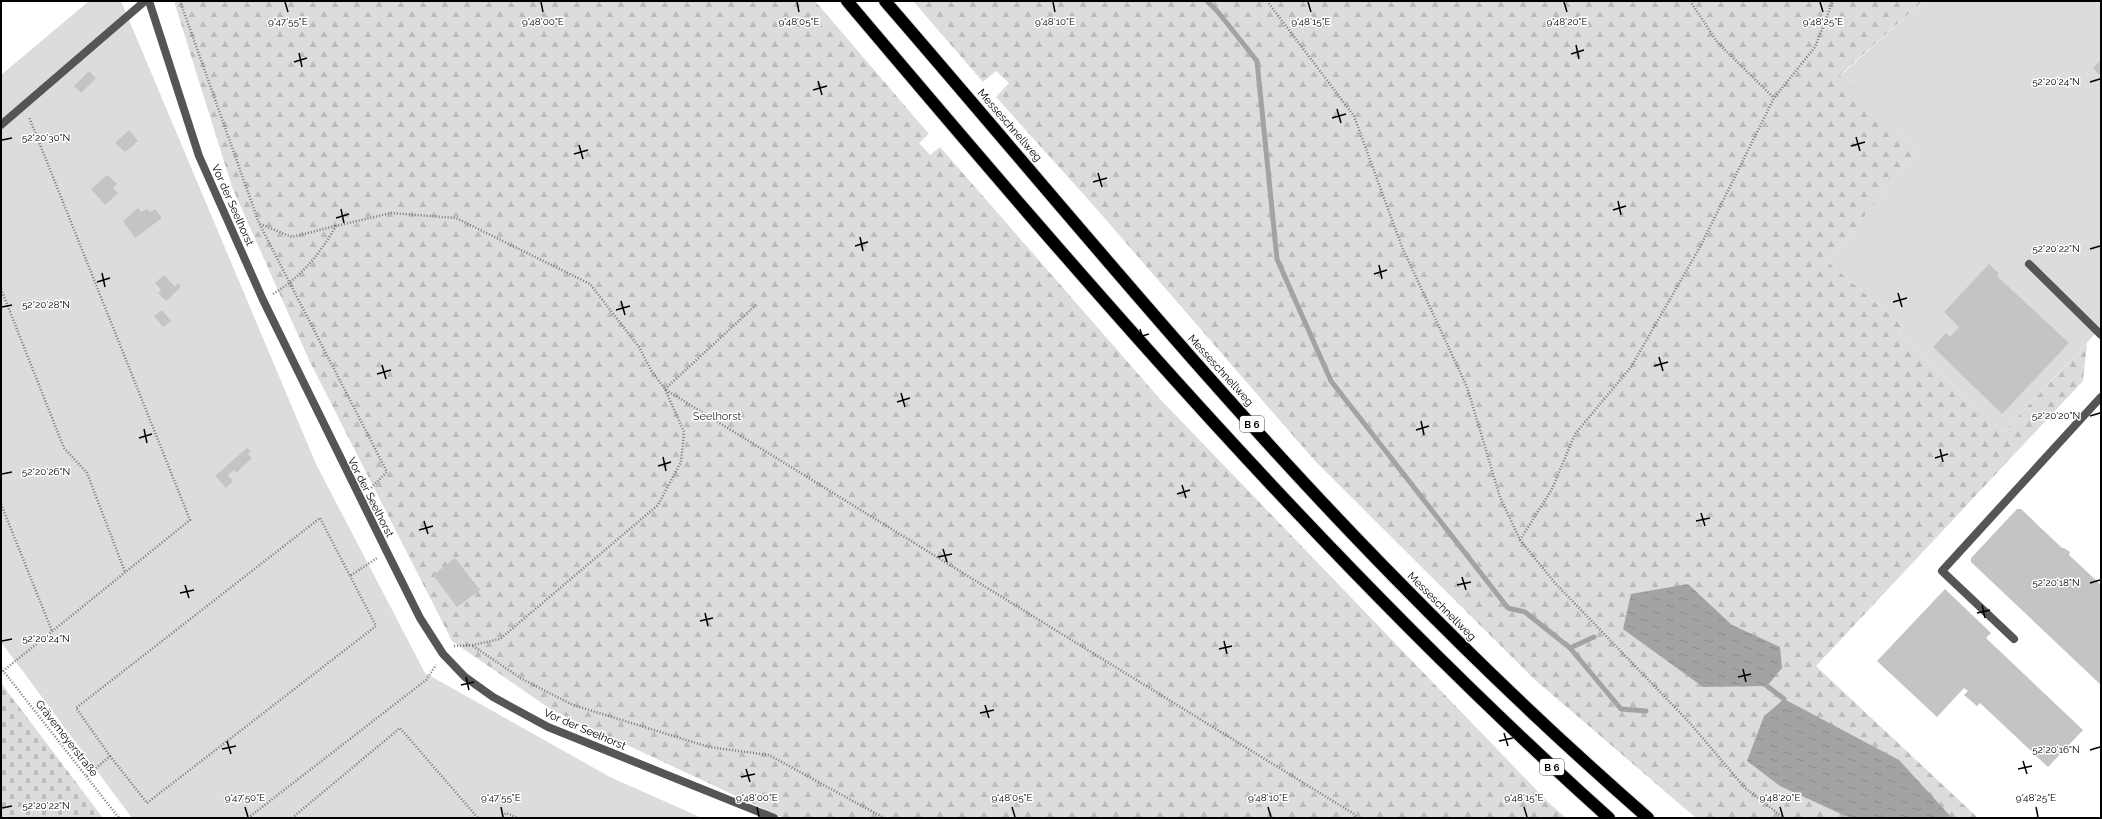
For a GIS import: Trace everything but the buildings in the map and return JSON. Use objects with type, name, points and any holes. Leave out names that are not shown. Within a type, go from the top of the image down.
[{"type":"highway","name":"B 6","points":[[847,1],[977,154],[1260,473],[1374,594],[1496,714],[1609,818]]},
{"type":"highway","name":"Messeschnellweg","points":[[885,1],[1160,322],[1276,451],[1394,578],[1594,771],[1648,818]]},
{"type":"street","points":[[1,125],[145,1]]},
{"type":"street","name":"Vor der Seelhorst","points":[[149,1],[199,156],[263,300],[420,618],[443,654],[465,677],[493,697],[548,727],[774,818]]},
{"type":"street","points":[[2029,264],[2101,335]]},
{"type":"street","points":[[2014,639],[1942,570],[2101,398]]},
{"type":"path","points":[[180,1],[260,224],[387,472],[360,499]]},
{"type":"path","points":[[1268,1],[1354,116],[1402,247],[1467,387],[1500,497],[1520,540],[1555,582],[1689,722],[1745,788],[1784,818]]},
{"type":"path","points":[[1690,1],[1718,43],[1774,98]]},
{"type":"path","points":[[1520,540],[1552,489],[1575,434],[1632,367],[1700,247],[1774,98],[1815,47],[1833,1]]},
{"type":"path","points":[[2,669],[52,632],[190,520],[24,105]]},
{"type":"path","points":[[248,818],[426,680],[448,646],[473,645],[500,639],[658,506],[681,462],[684,432],[665,389],[652,372],[638,346],[590,284],[506,242],[456,218],[391,213],[292,236],[260,224]]},
{"type":"path","points":[[263,300],[291,283],[320,252],[336,226]]},
{"type":"path","points":[[1,289],[64,448],[87,473],[126,572]]},
{"type":"path","points":[[665,389],[756,304]]},
{"type":"path","points":[[665,389],[1354,814],[1356,818]]},
{"type":"path","points":[[1,504],[52,632]]},
{"type":"path","points":[[320,518],[376,626],[147,802],[110,756],[76,708],[320,518]]},
{"type":"path","points":[[350,576],[387,552]]},
{"type":"path","points":[[473,645],[522,679],[573,705],[709,747],[769,755],[884,818]]},
{"type":"path","name":"Grävemeyerstraße","points":[[2,669],[120,818]]},
{"type":"path","points":[[292,818],[400,728],[478,818]]},
{"type":"path","points":[[87,776],[110,756]]},
{"type":"path","points":[[500,818],[506,813],[518,818]]},
{"type":"green space","points":[[89,1],[121,1],[316,464],[425,673],[610,777],[702,818],[132,818],[1,642],[1,75]]},
{"type":"green space","name":"Seelhorst","points":[[174,1],[815,1],[929,134],[919,143],[930,155],[940,147],[1160,399],[1548,802],[1566,818],[783,818],[552,710],[452,641],[310,362],[232,187]]},
{"type":"green space","points":[[913,1],[1923,1],[1840,75],[1918,149],[1828,262],[1904,327],[1899,334],[2003,432],[2087,343],[2083,381],[1816,666],[1978,818],[1696,818],[1534,679],[1315,461],[1094,206],[996,97],[1009,83],[996,71],[983,82]]},
{"type":"green space","points":[[1923,1],[2101,1],[2101,338],[2096,333],[2003,432],[1899,334],[1904,327],[1828,262],[1918,149],[1840,76]]},
{"type":"green space","points":[[1,683],[103,818],[1,818]]},
{"type":"water","points":[[1688,584],[1732,625],[1780,647],[1782,668],[1767,686],[1703,687],[1623,629],[1631,594]]},
{"type":"water","points":[[1784,699],[1899,760],[1952,818],[1850,818],[1780,786],[1747,761],[1764,716]]},
{"type":"waterway","points":[[1207,1],[1218,12],[1257,61],[1277,259],[1331,381],[1508,608],[1525,612],[1570,648],[1594,637]]},
{"type":"waterway","points":[[1570,648],[1621,709],[1646,711]]},
{"type":"waterway","points":[[1767,686],[1784,699]]}]
